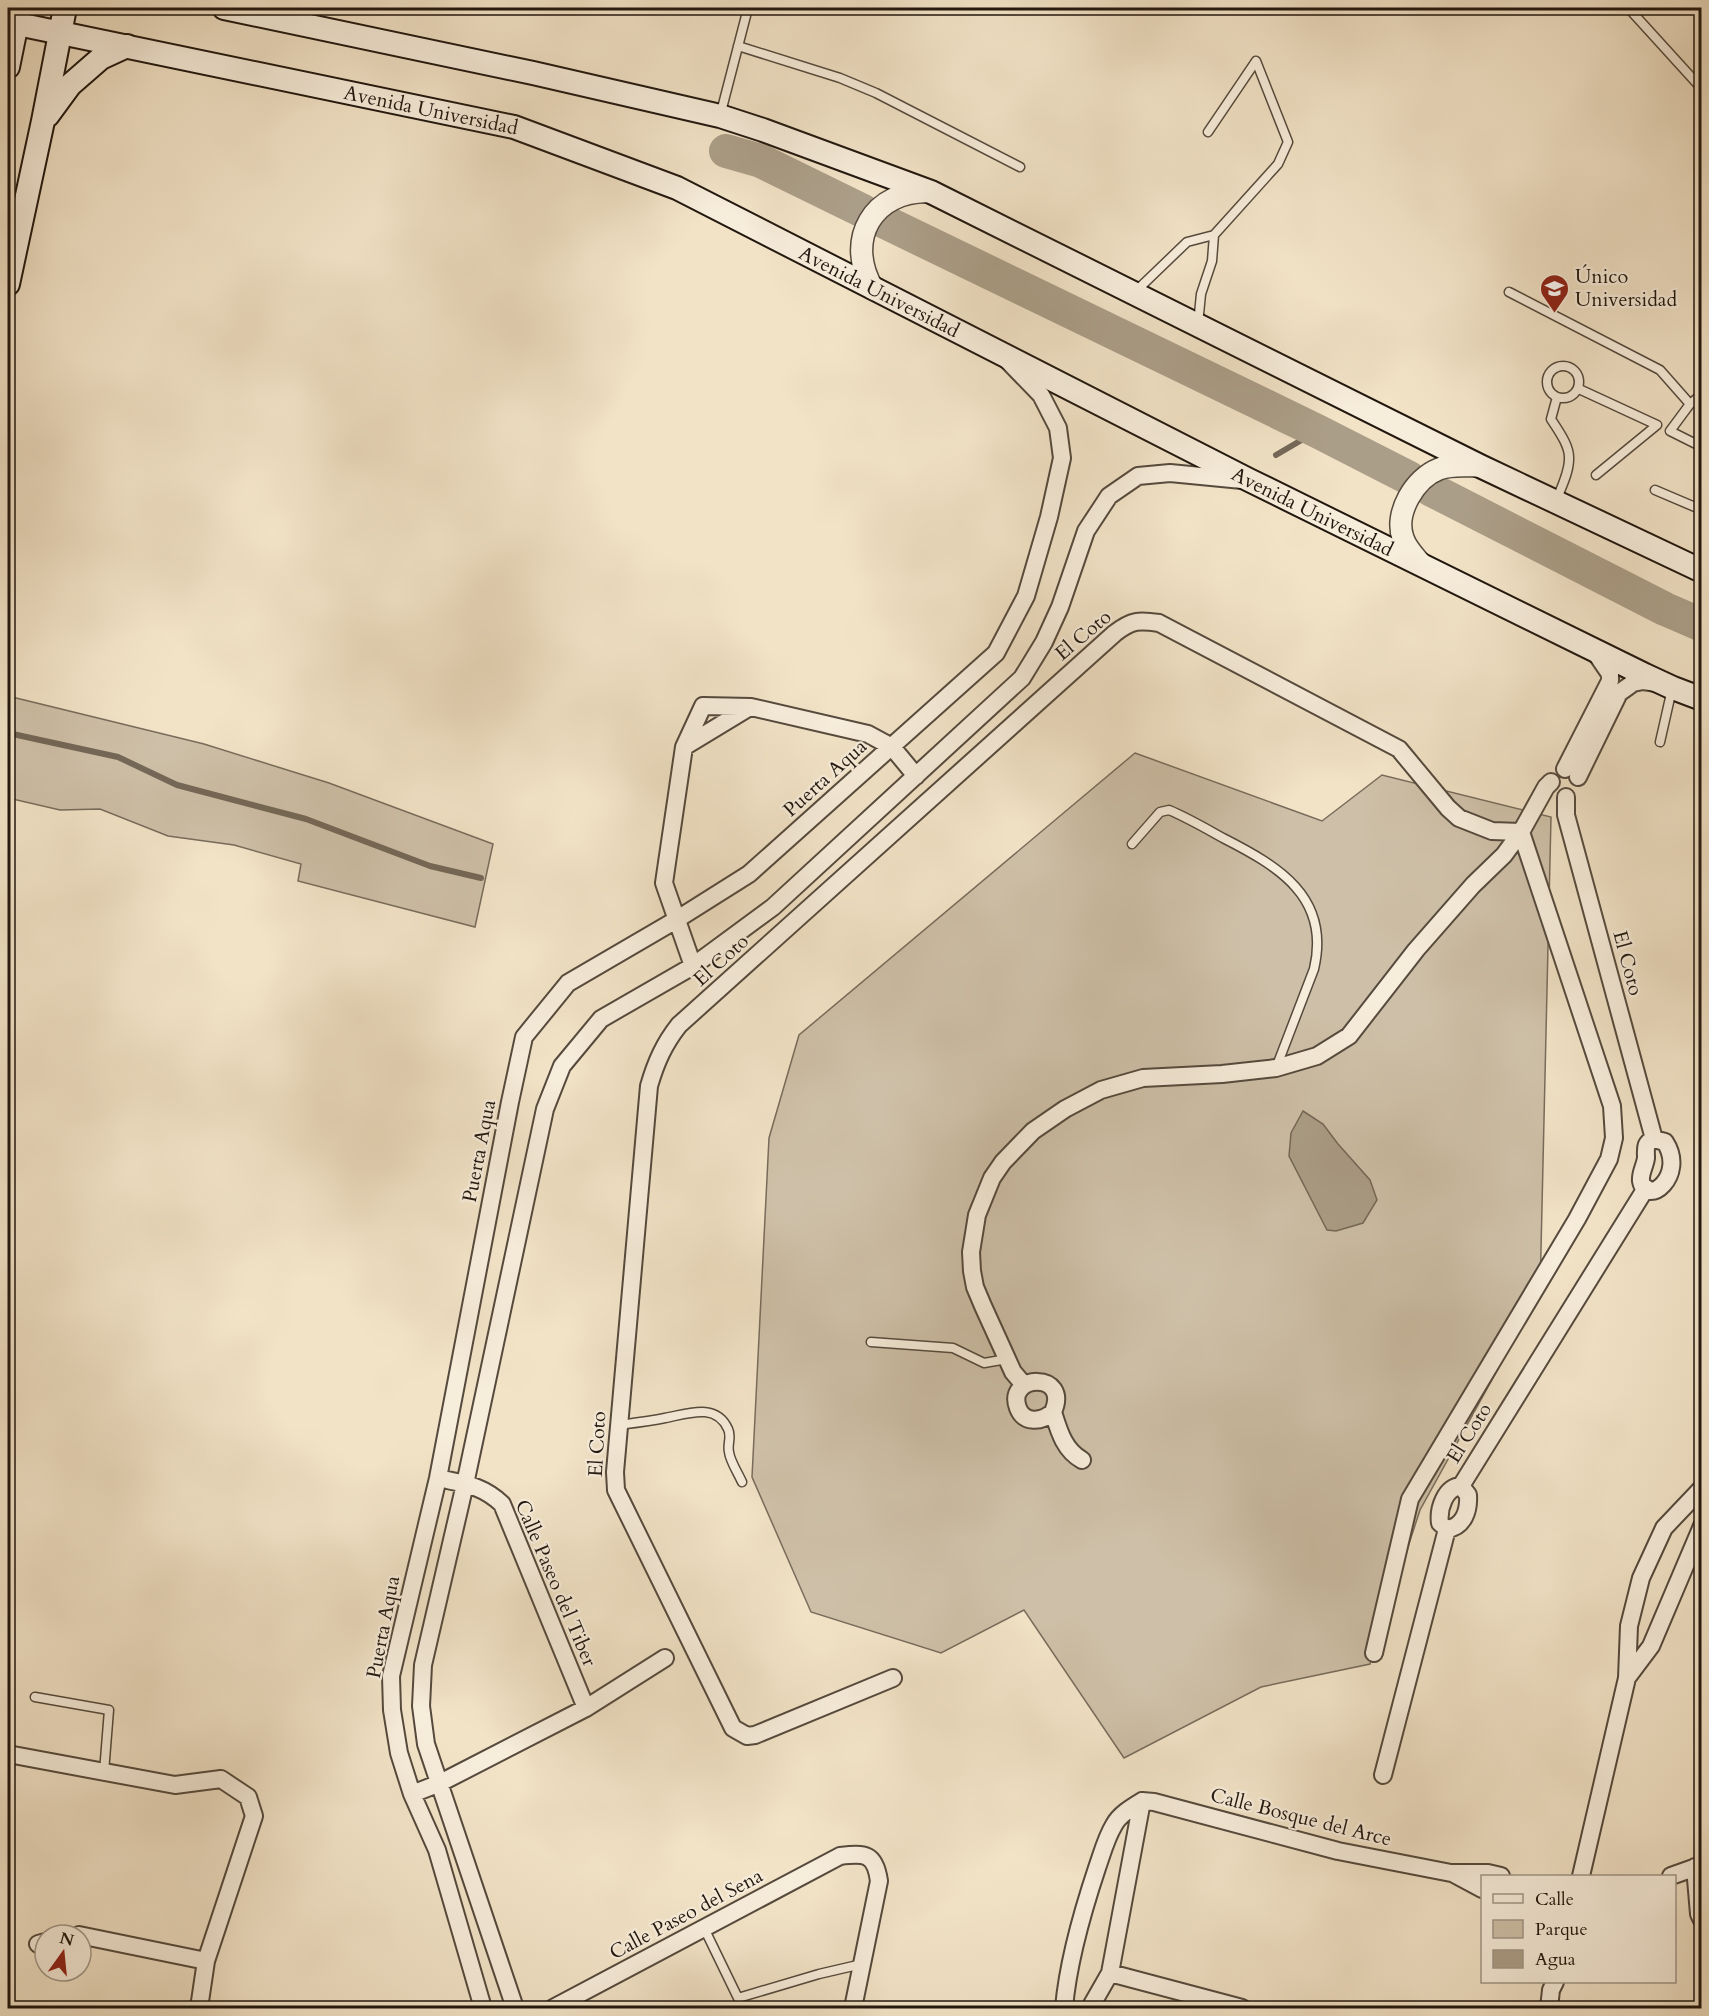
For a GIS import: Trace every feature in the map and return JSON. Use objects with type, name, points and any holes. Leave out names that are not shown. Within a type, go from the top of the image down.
[{"type":"main road","points":[[8,284],[66,8]]},
{"type":"main road","points":[[224,8],[533,73],[720,117],[763,130],[931,192],[1480,466],[1701,571]]},
{"type":"main road","points":[[8,67],[15,18]]},
{"type":"main road","name":"Avenida Universidad","points":[[15,18],[60,33],[514,127],[677,188],[1249,480],[1668,686],[1701,699]]},
{"type":"main road","points":[[43,121],[70,85],[101,58],[127,46]]},
{"type":"street","points":[[873,289],[863,268],[861,257],[863,234],[874,213],[894,198],[918,192],[931,192]]},
{"type":"street","name":"Puerta Aqua","points":[[483,2008],[437,1850],[412,1794],[399,1753],[392,1710],[392,1676],[438,1478],[524,1037],[568,983],[749,874],[996,653],[1026,596],[1049,517],[1062,458],[1058,428],[1041,395],[1002,354]]},
{"type":"street","points":[[1421,564],[1402,537],[1401,522],[1405,505],[1414,489],[1427,476],[1439,469],[1452,466],[1480,466]]},
{"type":"street","points":[[515,2008],[426,1744],[420,1706],[423,1665],[465,1484],[545,1109],[562,1066],[601,1019],[693,966],[773,907],[1022,678],[1044,642],[1060,607],[1086,531],[1108,496],[1138,476],[1170,473],[1249,480]]},
{"type":"street","name":"El Coto","points":[[893,1678],[755,1735],[747,1736],[733,1728],[616,1490],[615,1472],[649,1086],[665,1043],[679,1025],[1127,624],[1142,621],[1159,623],[1392,745],[1408,758],[1448,808],[1468,824],[1492,831],[1521,832]]},
{"type":"street","points":[[1572,773],[1610,681],[1610,674],[1593,649]]},
{"type":"street","points":[[1572,773],[1619,693],[1633,683],[1643,681],[1668,686]]},
{"type":"street","points":[[693,966],[664,884],[684,747],[703,706],[751,707],[868,734],[892,747],[916,776]]},
{"type":"street","points":[[684,747],[751,707]]},
{"type":"street","points":[[1024,1385],[1013,1372],[1007,1359],[975,1287],[972,1270],[971,1252],[977,1215],[992,1178],[1003,1162],[1033,1131],[1065,1109],[1101,1089],[1143,1078],[1222,1074],[1276,1068],[1317,1056],[1349,1036],[1416,950],[1473,885],[1504,855],[1521,832],[1546,787],[1558,771],[1572,773],[1580,783],[1573,796],[1566,797],[1559,796],[1553,790],[1551,782]]},
{"type":"street","name":"El Coto","points":[[1566,797],[1566,815],[1654,1139]]},
{"type":"street","points":[[1374,1653],[1410,1499],[1577,1219],[1609,1159],[1614,1137],[1612,1106],[1521,832]]},
{"type":"street","points":[[1654,1139],[1665,1142],[1671,1154],[1670,1170],[1661,1189],[1655,1191],[1646,1188],[1641,1179],[1648,1142],[1654,1139]]},
{"type":"street","name":"El Coto","points":[[1461,1486],[1646,1188]]},
{"type":"street","points":[[1039,1381],[1047,1384],[1053,1389],[1056,1397],[1053,1412],[1047,1418],[1039,1421],[1023,1416],[1016,1400],[1018,1392],[1024,1385],[1031,1382],[1039,1381]]},
{"type":"street","points":[[1053,1412],[1062,1438],[1072,1454],[1082,1460]]},
{"type":"street","name":"Calle Paseo del Tiber","points":[[438,1478],[491,1493],[502,1504],[586,1708]]},
{"type":"street","points":[[1461,1486],[1468,1495],[1468,1509],[1458,1525],[1448,1529],[1440,1523],[1441,1508],[1451,1489],[1461,1486]]},
{"type":"street","points":[[1581,1875],[1627,1678],[1629,1626],[1641,1578],[1664,1528],[1701,1488]]},
{"type":"street","points":[[1627,1678],[1651,1646],[1701,1526]]},
{"type":"street","points":[[1383,1775],[1448,1529]]},
{"type":"street","points":[[412,1794],[440,1783],[586,1708],[665,1658]]},
{"type":"street","points":[[8,1754],[175,1785],[221,1779],[248,1797],[254,1816],[206,1961],[199,2008]]},
{"type":"street","points":[[1090,2008],[1110,1973],[1142,1801]]},
{"type":"street","points":[[1064,2008],[1070,1965],[1103,1849],[1114,1823],[1142,1801]]},
{"type":"street","name":"Calle Bosque del Arce","points":[[1142,1801],[1154,1802],[1338,1851],[1451,1872],[1497,1875]]},
{"type":"street","name":"Calle Paseo del Sena","points":[[553,2008],[840,1856],[857,1854],[870,1857],[877,1867],[879,1881],[861,1964]]},
{"type":"street","points":[[1674,1875],[1698,1866],[1701,1916]]},
{"type":"street","name":"Calle Bosque del Arce","points":[[1451,1872],[1481,1888]]},
{"type":"street","points":[[93,1938],[206,1961]]},
{"type":"street","points":[[853,2008],[861,1964]]},
{"type":"street","points":[[1110,1973],[1242,2008]]},
{"type":"street","points":[[1549,2008],[1551,1990],[1554,1983]]},
{"type":"lane","points":[[720,117],[748,8]]},
{"type":"lane","points":[[1634,8],[1632,12],[1701,90]]},
{"type":"lane","points":[[1697,8],[1701,12]]},
{"type":"lane","points":[[738,45],[840,78],[876,93],[1020,167]]},
{"type":"lane","points":[[1134,293],[1187,242],[1214,235],[1278,164],[1288,142],[1256,61],[1208,132]]},
{"type":"lane","points":[[1198,324],[1202,294],[1212,261],[1214,235]]},
{"type":"lane","points":[[1509,292],[1660,370],[1690,404]]},
{"type":"lane","points":[[1557,367],[1570,367],[1575,371],[1580,382],[1579,389],[1570,397],[1557,397],[1552,394],[1547,382],[1552,370],[1557,367]]},
{"type":"lane","points":[[1579,389],[1657,425],[1596,475]]},
{"type":"lane","points":[[1701,394],[1690,404],[1670,431],[1701,447]]},
{"type":"lane","points":[[1556,502],[1570,457],[1551,419],[1557,397]]},
{"type":"lane","points":[[1655,490],[1701,510]]},
{"type":"lane","points":[[1660,742],[1668,686]]},
{"type":"lane","points":[[1132,844],[1160,812],[1169,810],[1262,858],[1284,874],[1301,892],[1314,925],[1318,954],[1276,1068]]},
{"type":"lane","points":[[871,1342],[953,1348],[984,1363],[1007,1359]]},
{"type":"lane","points":[[619,1425],[689,1413],[709,1412],[717,1416],[729,1429],[728,1451],[742,1482]]},
{"type":"lane","points":[[34,1697],[109,1710],[104,1772]]},
{"type":"lane","points":[[704,1928],[738,1998],[861,1964]]},
{"type":"green space","points":[[8,696],[204,744],[329,783],[493,844],[475,927],[298,881],[301,864],[234,845],[168,836],[100,809],[60,810],[8,798]]},
{"type":"green space","points":[[1135,753],[1322,821],[1382,775],[1551,817],[1540,1293],[1420,1510],[1370,1664],[1261,1687],[1124,1758],[1024,1610],[941,1653],[811,1612],[752,1477],[769,1138],[799,1035]]},
{"type":"water","points":[[1303,1111],[1323,1124],[1370,1180],[1377,1200],[1363,1223],[1336,1231],[1327,1230],[1289,1156],[1291,1133]]},
{"type":"waterway","points":[[726,151],[761,161],[863,211]]},
{"type":"waterway","points":[[883,221],[1317,431],[1409,478]]},
{"type":"waterway","points":[[1276,455],[1317,431]]},
{"type":"waterway","points":[[1430,489],[1665,609],[1702,625]]},
{"type":"waterway","points":[[8,733],[118,757],[177,785],[306,819],[430,866],[481,878]]},
{"type":"place","name":"Único Universidad","points":[[1554,314]]}]
